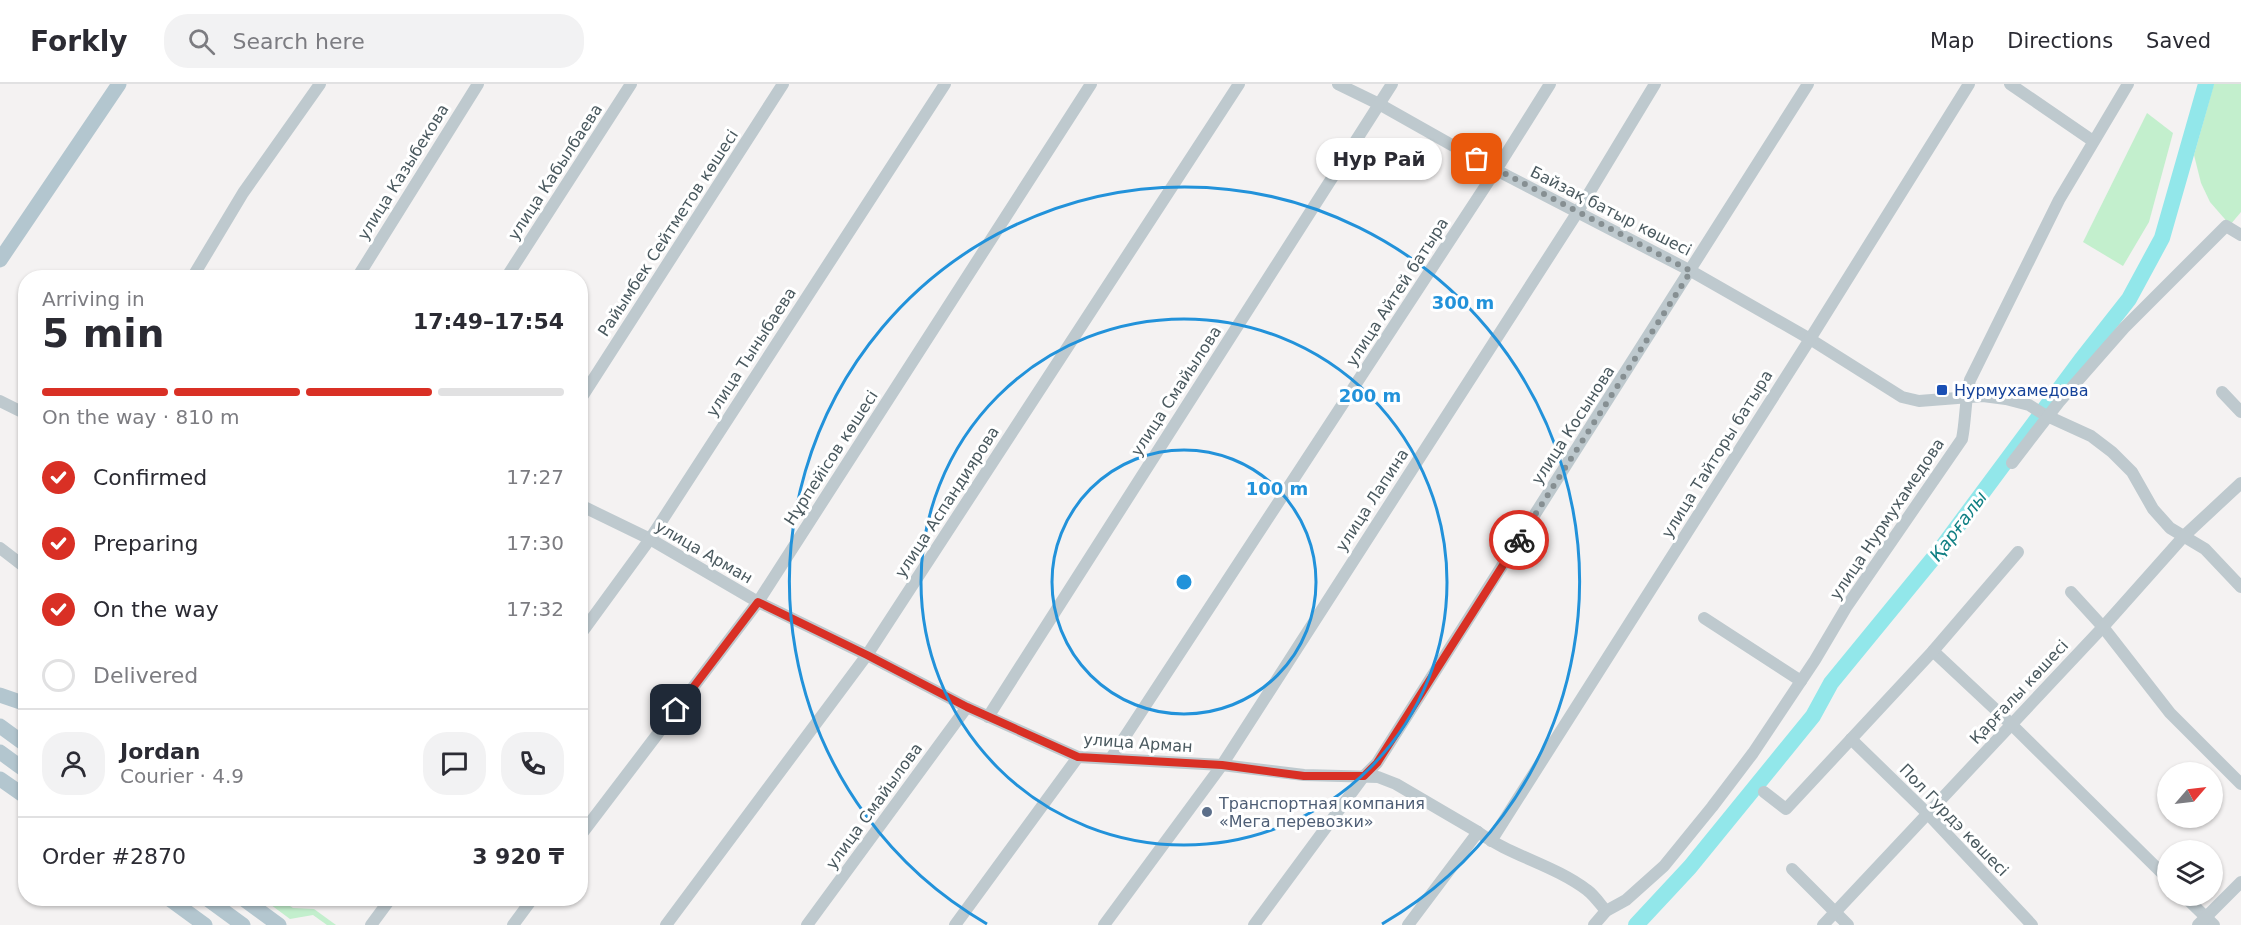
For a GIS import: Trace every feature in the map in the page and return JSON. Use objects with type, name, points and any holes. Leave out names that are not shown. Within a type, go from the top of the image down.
[{"type":"main road","points":[[0,260],[119,84]]},
{"type":"main road","points":[[0,695],[18,701]]},
{"type":"main road","points":[[0,726],[18,739]]},
{"type":"main road","points":[[0,752],[18,765]]},
{"type":"main road","points":[[0,779],[18,791]]},
{"type":"main road","points":[[179,906],[205,925]]},
{"type":"main road","points":[[217,906],[243,925]]},
{"type":"main road","points":[[253,906],[279,925]]},
{"type":"street","points":[[197,270],[243,193],[320,84]]},
{"type":"street","name":"улица Казыбекова","points":[[362,270],[478,84]]},
{"type":"street","name":"улица Кабылбаева","points":[[511,270],[631,84]]},
{"type":"street","name":"Райымбек Сейтметов көшесі","points":[[588,388],[783,84]]},
{"type":"street","name":"улица Тыныбаева","points":[[588,625],[650,539],[945,84]]},
{"type":"street","name":"Нұрпейісов көшесі","points":[[588,825],[758,602],[1091,84]]},
{"type":"street","name":"улица Аспандиярова","points":[[666,925],[867,655],[1239,84]]},
{"type":"street","name":"Байзақ батыр көшесі","points":[[1338,84],[1379,104],[1496,171],[1691,271],[1810,339],[1902,397],[1919,401],[1983,396],[2030,405],[2047,416]]},
{"type":"street","name":"улица Смайылова","points":[[988,717],[1392,84]]},
{"type":"street","name":"улица Айтей батыра","points":[[1111,758],[1496,171],[1550,84]]},
{"type":"street","name":"улица Лапина","points":[[1104,925],[1222,765],[1576,213],[1655,84]]},
{"type":"street","name":"улица Косынова","points":[[1254,925],[1364,776],[1377,763],[1808,84]]},
{"type":"street","name":"улица Тайторы батыра","points":[[1491,841],[1969,84]]},
{"type":"street","points":[[2010,84],[2093,141]]},
{"type":"street","name":"улица Нурмухамедова","points":[[1594,925],[1606,911],[1626,900],[1664,866],[1753,753],[1848,606],[1962,439],[1966,421],[1965,397],[1970,380],[2059,200],[2128,84]]},
{"type":"street","points":[[2012,464],[2047,416],[2124,328],[2226,226],[2241,235]]},
{"type":"street","points":[[2222,392],[2241,412]]},
{"type":"street","points":[[0,401],[18,410]]},
{"type":"street","points":[[2047,416],[2091,436],[2112,452],[2132,472],[2153,509],[2170,528],[2205,549],[2241,587]]},
{"type":"street","name":"Қарғалы көшесі","points":[[1823,925],[2103,627],[2184,536],[2241,483]]},
{"type":"street","name":"улица Арман","points":[[588,509],[650,539],[758,602],[967,707],[1078,757],[1222,765],[1304,776],[1378,777],[1396,784],[1491,841],[1547,866],[1589,891],[1606,911]]},
{"type":"street","points":[[0,548],[18,562]]},
{"type":"street","points":[[1764,792],[1786,809],[1933,651],[2018,552]]},
{"type":"street","points":[[2071,592],[2103,627],[2170,713],[2241,784]]},
{"type":"street","points":[[1704,618],[1801,681]]},
{"type":"street","points":[[1933,651],[2011,724],[2157,868]]},
{"type":"street","name":"улица Смайылова","points":[[807,925],[967,707]]},
{"type":"street","name":"Пол Гурдэ көшесі","points":[[1851,739],[1927,813],[2032,925]]},
{"type":"street","points":[[955,925],[1078,757]]},
{"type":"street","points":[[1408,925],[1478,832]]},
{"type":"street","points":[[1792,869],[1848,925]]},
{"type":"street","points":[[2192,906],[2206,922],[2241,882]]},
{"type":"street","points":[[372,925],[385,906]]},
{"type":"street","points":[[513,925],[527,906]]},
{"type":"green space","points":[[2214,84],[2241,84],[2241,212],[2230,225],[2210,202],[2201,183],[2194,155]]},
{"type":"green space","points":[[2147,113],[2173,133],[2149,222],[2123,266],[2083,242]]},
{"type":"green space","points":[[272,906],[314,909],[336,925],[327,925],[313,915],[290,919]]},
{"type":"waterway","name":"Қарғалы","points":[[1636,925],[1690,867],[1813,716],[1831,683],[1940,550],[2129,299],[2162,238],[2206,84]]},
{"type":"way so far","points":[[1477,159],[1576,213],[1691,271],[1519,540]]},
{"type":"place","name":"Нур Рай","points":[[1477,159]]},
{"type":"place","name":"Нурмухамедова","points":[[1942,390]]},
{"type":"place","name":"Транспортная компания «Мега перевозки»","points":[[1207,812]]},
{"type":"route","points":[[676,710],[758,602],[967,707],[1078,757],[1222,765],[1304,776],[1364,776],[1377,763],[1519,540]]}]
